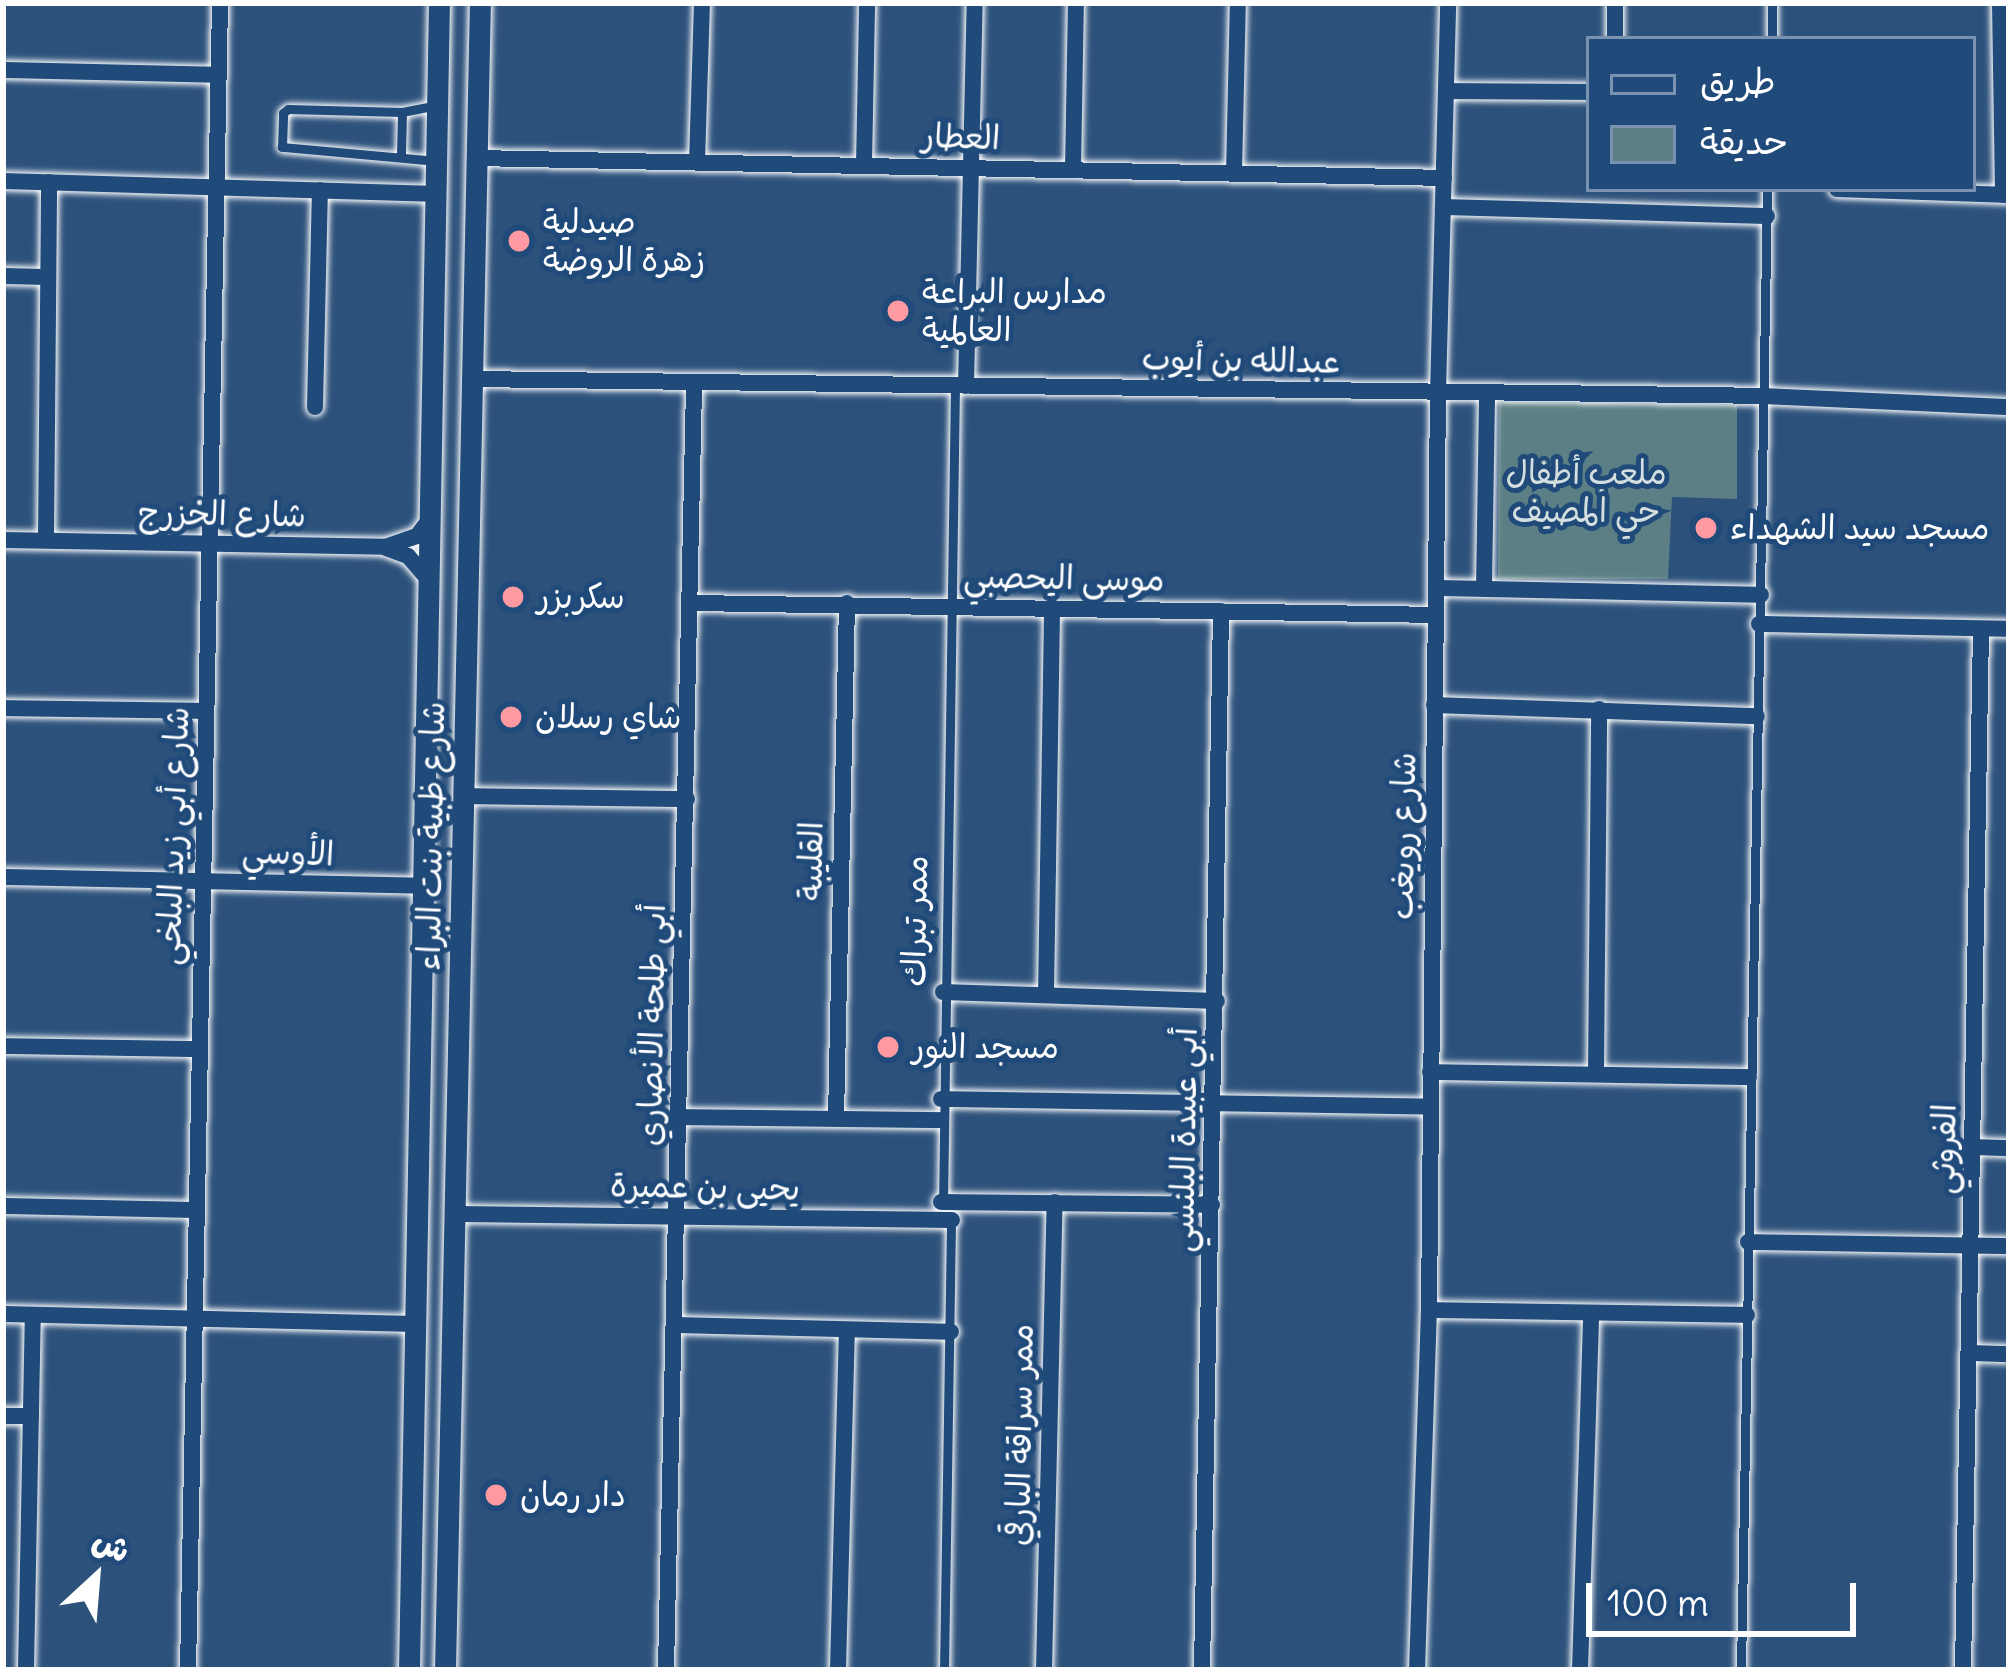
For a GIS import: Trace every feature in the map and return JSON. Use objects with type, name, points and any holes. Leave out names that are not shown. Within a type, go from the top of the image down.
[{"type":"street","name":"شارع أبي زيد البلخي","points":[[188,1670],[220,3]]},
{"type":"street","name":"شارع ظبية بنت البراء","points":[[410,1670],[440,3]]},
{"type":"street","name":"شارع ظبية بنت البراء","points":[[445,1670],[480,3]]},
{"type":"street","points":[[697,162],[702,3]]},
{"type":"street","points":[[863,165],[868,3]]},
{"type":"street","name":"ممر تبراك","points":[[960,386],[975,3]]},
{"type":"street","points":[[1072,170],[1076,3]]},
{"type":"street","points":[[1234,173],[1238,3]]},
{"type":"street","name":"شارع رويغب","points":[[1417,1670],[1429,1310],[1438,393],[1448,3]]},
{"type":"street","points":[[1615,3],[1615,36]]},
{"type":"street","points":[[1922,192],[2006,195],[2000,3]]},
{"type":"street","points":[[3,70],[218,75]]},
{"type":"street","points":[[1446,91],[1586,92]]},
{"type":"street","name":"العطار","points":[[476,158],[1444,178]]},
{"type":"street","points":[[3,181],[438,194]]},
{"type":"street","points":[[46,541],[49,182]]},
{"type":"street","points":[[315,407],[320,190]]},
{"type":"street","points":[[1442,207],[1767,216]]},
{"type":"street","points":[[3,276],[48,277]]},
{"type":"street","name":"عبدالله بن أيوب","points":[[472,379],[1766,396],[2009,407]]},
{"type":"street","name":"أبي طلحة الأنصاري","points":[[666,1670],[694,382]]},
{"type":"street","points":[[1484,589],[1487,394]]},
{"type":"street","points":[[385,548],[417,536],[429,520]]},
{"type":"street","name":"شارع الخزرج","points":[[3,539],[385,548]]},
{"type":"street","points":[[385,548],[408,556],[428,579]]},
{"type":"street","points":[[1436,588],[1761,595]]},
{"type":"street","name":"موسى اليحصبي","points":[[692,603],[1436,615]]},
{"type":"street","name":"القليبة","points":[[836,1119],[847,603]]},
{"type":"street","points":[[1046,995],[1052,607]]},
{"type":"street","name":"أبي عبيدة البلنسي","points":[[1202,1670],[1216,1104],[1221,610]]},
{"type":"street","points":[[1760,624],[2009,629]]},
{"type":"street","name":"الفروثي","points":[[1963,1670],[1981,629]]},
{"type":"street","points":[[1434,705],[1757,716]]},
{"type":"street","points":[[3,708],[206,711]]},
{"type":"street","points":[[1596,1072],[1600,709]]},
{"type":"street","points":[[465,796],[687,799]]},
{"type":"street","name":"الأوسي","points":[[3,878],[427,886]]},
{"type":"street","points":[[943,992],[1216,1001]]},
{"type":"street","points":[[3,1046],[197,1049]]},
{"type":"street","points":[[1430,1072],[1749,1078]]},
{"type":"street","points":[[941,1099],[1431,1106]]},
{"type":"street","points":[[680,1117],[940,1120]]},
{"type":"street","points":[[1974,1147],[2009,1148]]},
{"type":"street","points":[[941,1202],[1212,1205]]},
{"type":"street","name":"ممر سراقة البارقي","points":[[1044,1670],[1055,1202]]},
{"type":"street","points":[[3,1206],[197,1210]]},
{"type":"street","name":"يحيى بن عميرة","points":[[458,1214],[952,1220]]},
{"type":"street","points":[[1748,1242],[2009,1246]]},
{"type":"street","points":[[1429,1310],[1747,1315]]},
{"type":"street","points":[[1580,1670],[1591,1313]]},
{"type":"street","points":[[3,1314],[417,1324]]},
{"type":"street","points":[[26,1670],[32,1315]]},
{"type":"street","points":[[674,1325],[951,1332]]},
{"type":"street","points":[[838,1670],[847,1330]]},
{"type":"street","points":[[1972,1353],[2009,1354]]},
{"type":"street","points":[[3,1416],[31,1416]]},
{"type":"lane","points":[[1772,3],[1772,36]]},
{"type":"lane","points":[[437,160],[287,150],[283,113],[402,112],[438,104]]},
{"type":"lane","points":[[401,154],[402,112]]},
{"type":"lane","points":[[1741,1670],[1767,192]]},
{"type":"lane","name":"ممر تبراك","points":[[941,1202],[960,386]]},
{"type":"lane","points":[[941,1202],[952,1220],[944,1670]]},
{"type":"green space","name":"ملعب أطفال حي المصيف","points":[[1499,402],[1737,405],[1737,499],[1672,497],[1668,579],[1498,579]]},
{"type":"place","name":"صيدلية زهرة الروضة","points":[[519,241]]},
{"type":"place","name":"مدارس البراعة العالمية","points":[[898,311]]},
{"type":"place","name":"مسجد سيد الشهداء","points":[[1706,528]]},
{"type":"place","name":"سكربزر","points":[[513,597]]},
{"type":"place","name":"شاي رسلان","points":[[511,717]]},
{"type":"place","name":"مسجد النور","points":[[888,1047]]},
{"type":"place","name":"دار رمان","points":[[496,1495]]}]
